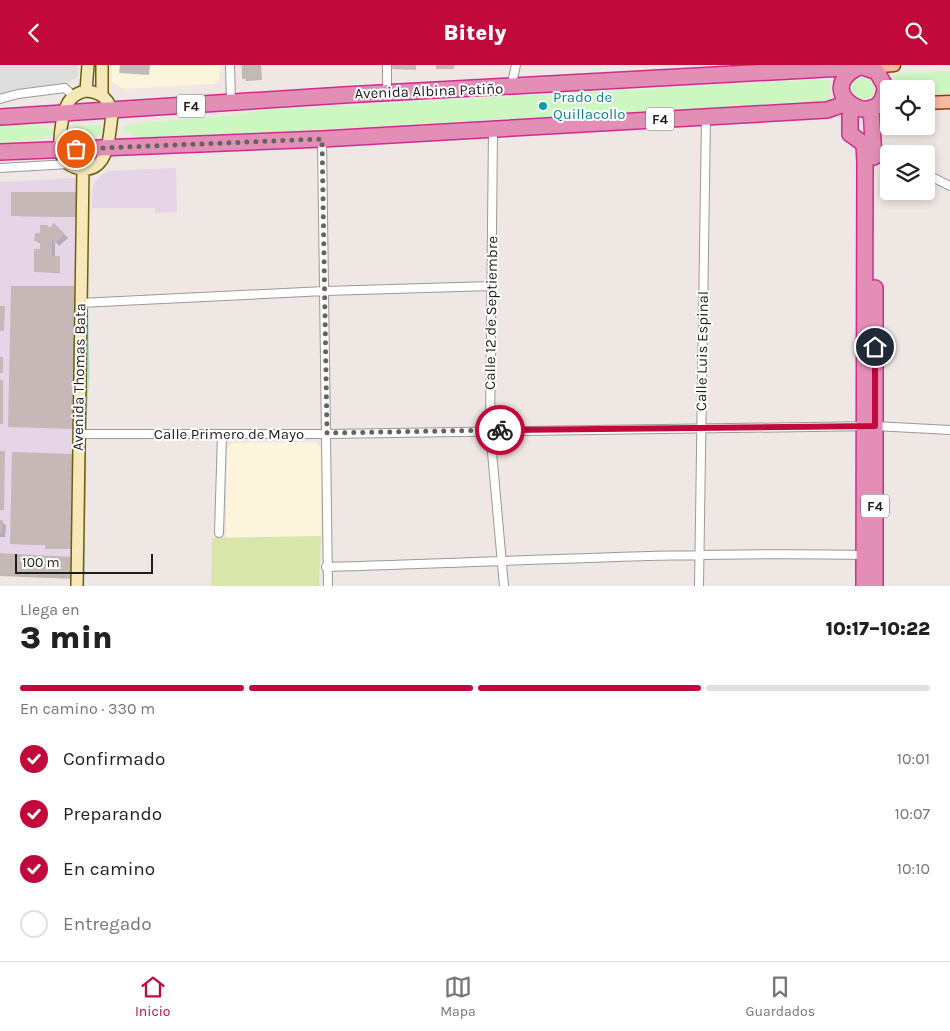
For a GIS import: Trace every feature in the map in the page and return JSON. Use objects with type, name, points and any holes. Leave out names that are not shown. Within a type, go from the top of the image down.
[{"type":"highway","name":"Avenida Albina Patiño","points":[[0,117],[387,92],[511,87],[787,68],[863,67]]},
{"type":"highway","points":[[863,67],[847,75],[842,92],[850,105],[850,134],[869,147]]},
{"type":"highway","name":"F4","points":[[863,67],[877,72],[883,81],[884,92],[869,147],[869,555],[864,586]]},
{"type":"highway","name":"F4","points":[[0,152],[322,139],[827,110],[850,105],[858,109],[879,106]]},
{"type":"highway","name":"F4","points":[[869,555],[875,586]]},
{"type":"main road","points":[[86,91],[88,65]]},
{"type":"main road","points":[[102,65],[102,95]]},
{"type":"main road","name":"Avenida Albina Patiño","points":[[863,67],[894,65]]},
{"type":"main road","points":[[86,91],[102,95],[109,102],[112,111],[107,148],[98,164],[83,169],[69,164],[60,149],[68,102],[73,96],[86,91]]},
{"type":"main road","points":[[935,103],[950,102]]},
{"type":"main road","name":"Avenida Thomas Bata","points":[[77,586],[83,169]]},
{"type":"street","points":[[230,65],[231,103]]},
{"type":"street","points":[[386,65],[387,92]]},
{"type":"street","points":[[511,87],[516,65]]},
{"type":"street","points":[[0,99],[18,94],[65,89],[73,96]]},
{"type":"street","name":"Calle Luis Espinal","points":[[699,586],[706,117]]},
{"type":"street","name":"Calle 12 de Septiembre","points":[[494,129],[490,431],[504,586]]},
{"type":"street","points":[[322,139],[327,433],[326,567],[328,586]]},
{"type":"street","points":[[869,147],[880,152]]},
{"type":"street","points":[[0,168],[69,164]]},
{"type":"street","points":[[935,179],[950,186]]},
{"type":"street","points":[[80,303],[325,291],[492,286]]},
{"type":"street","name":"Calle Primero de Mayo","points":[[78,434],[327,433],[701,427],[869,427],[950,430]]},
{"type":"street","points":[[219,533],[222,434]]},
{"type":"street","points":[[326,567],[502,562],[699,553],[869,555]]},
{"type":"shaded area","points":[[0,65],[78,65],[78,77],[64,84],[0,94]]},
{"type":"shaded area","points":[[112,65],[220,65],[219,79],[214,84],[123,89],[112,82]]},
{"type":"shaded area","points":[[176,168],[177,212],[155,213],[155,208],[92,208],[93,186],[99,177],[108,171]]},
{"type":"shaded area","points":[[77,178],[71,576],[0,574],[0,182]]},
{"type":"shaded area","points":[[315,442],[321,448],[321,536],[226,538],[227,448],[232,443]]},
{"type":"green space","points":[[950,71],[950,93],[935,94],[935,80],[894,80],[893,74]]},
{"type":"green space","points":[[863,77],[871,80],[874,88],[871,96],[863,99],[855,96],[852,88],[855,80]]},
{"type":"green space","name":"Prado de Quillacollo","points":[[830,79],[830,102],[144,139],[122,130],[124,127],[140,123],[225,116],[263,110]]},
{"type":"green space","points":[[38,124],[56,132],[38,140],[0,143],[0,125]]},
{"type":"green space","points":[[98,125],[103,130],[99,135],[75,136],[71,131],[74,126]]},
{"type":"green space","points":[[321,536],[319,586],[211,586],[212,538]]},
{"type":"building","points":[[120,65],[150,65],[149,75],[119,73]]},
{"type":"building","points":[[242,65],[260,65],[260,78],[242,79]]},
{"type":"building","points":[[390,65],[416,65],[416,70],[393,69]]},
{"type":"building","points":[[436,65],[454,65],[454,69],[436,69]]},
{"type":"building","points":[[11,192],[76,192],[76,217],[11,216]]},
{"type":"building","points":[[54,223],[65,234],[55,243],[52,240],[52,256],[60,256],[60,272],[34,272],[34,249],[40,249],[40,241],[34,241],[35,233],[40,233],[40,225],[47,225],[49,228]]},
{"type":"building","points":[[11,286],[75,286],[73,429],[8,427]]},
{"type":"building","points":[[0,306],[5,306],[4,331],[0,331]]},
{"type":"building","points":[[0,357],[3,357],[3,373],[0,373]]},
{"type":"building","points":[[0,380],[3,380],[3,424],[0,424]]},
{"type":"building","points":[[0,451],[5,451],[4,510],[0,510]]},
{"type":"building","points":[[12,452],[72,454],[71,549],[45,549],[45,545],[10,544]]},
{"type":"building","points":[[0,520],[3,520],[2,534],[0,534]]},
{"type":"building","points":[[0,553],[71,557],[71,576],[0,574]]},
{"type":"waterway","points":[[85,428],[88,371],[87,309]]},
{"type":"waterway","points":[[83,586],[85,454]]},
{"type":"way so far","points":[[76,149],[322,139],[327,433],[500,430]]},
{"type":"place","name":"Prado de Quillacollo","points":[[543,106]]},
{"type":"route","points":[[500,430],[875,426],[875,347]]}]
